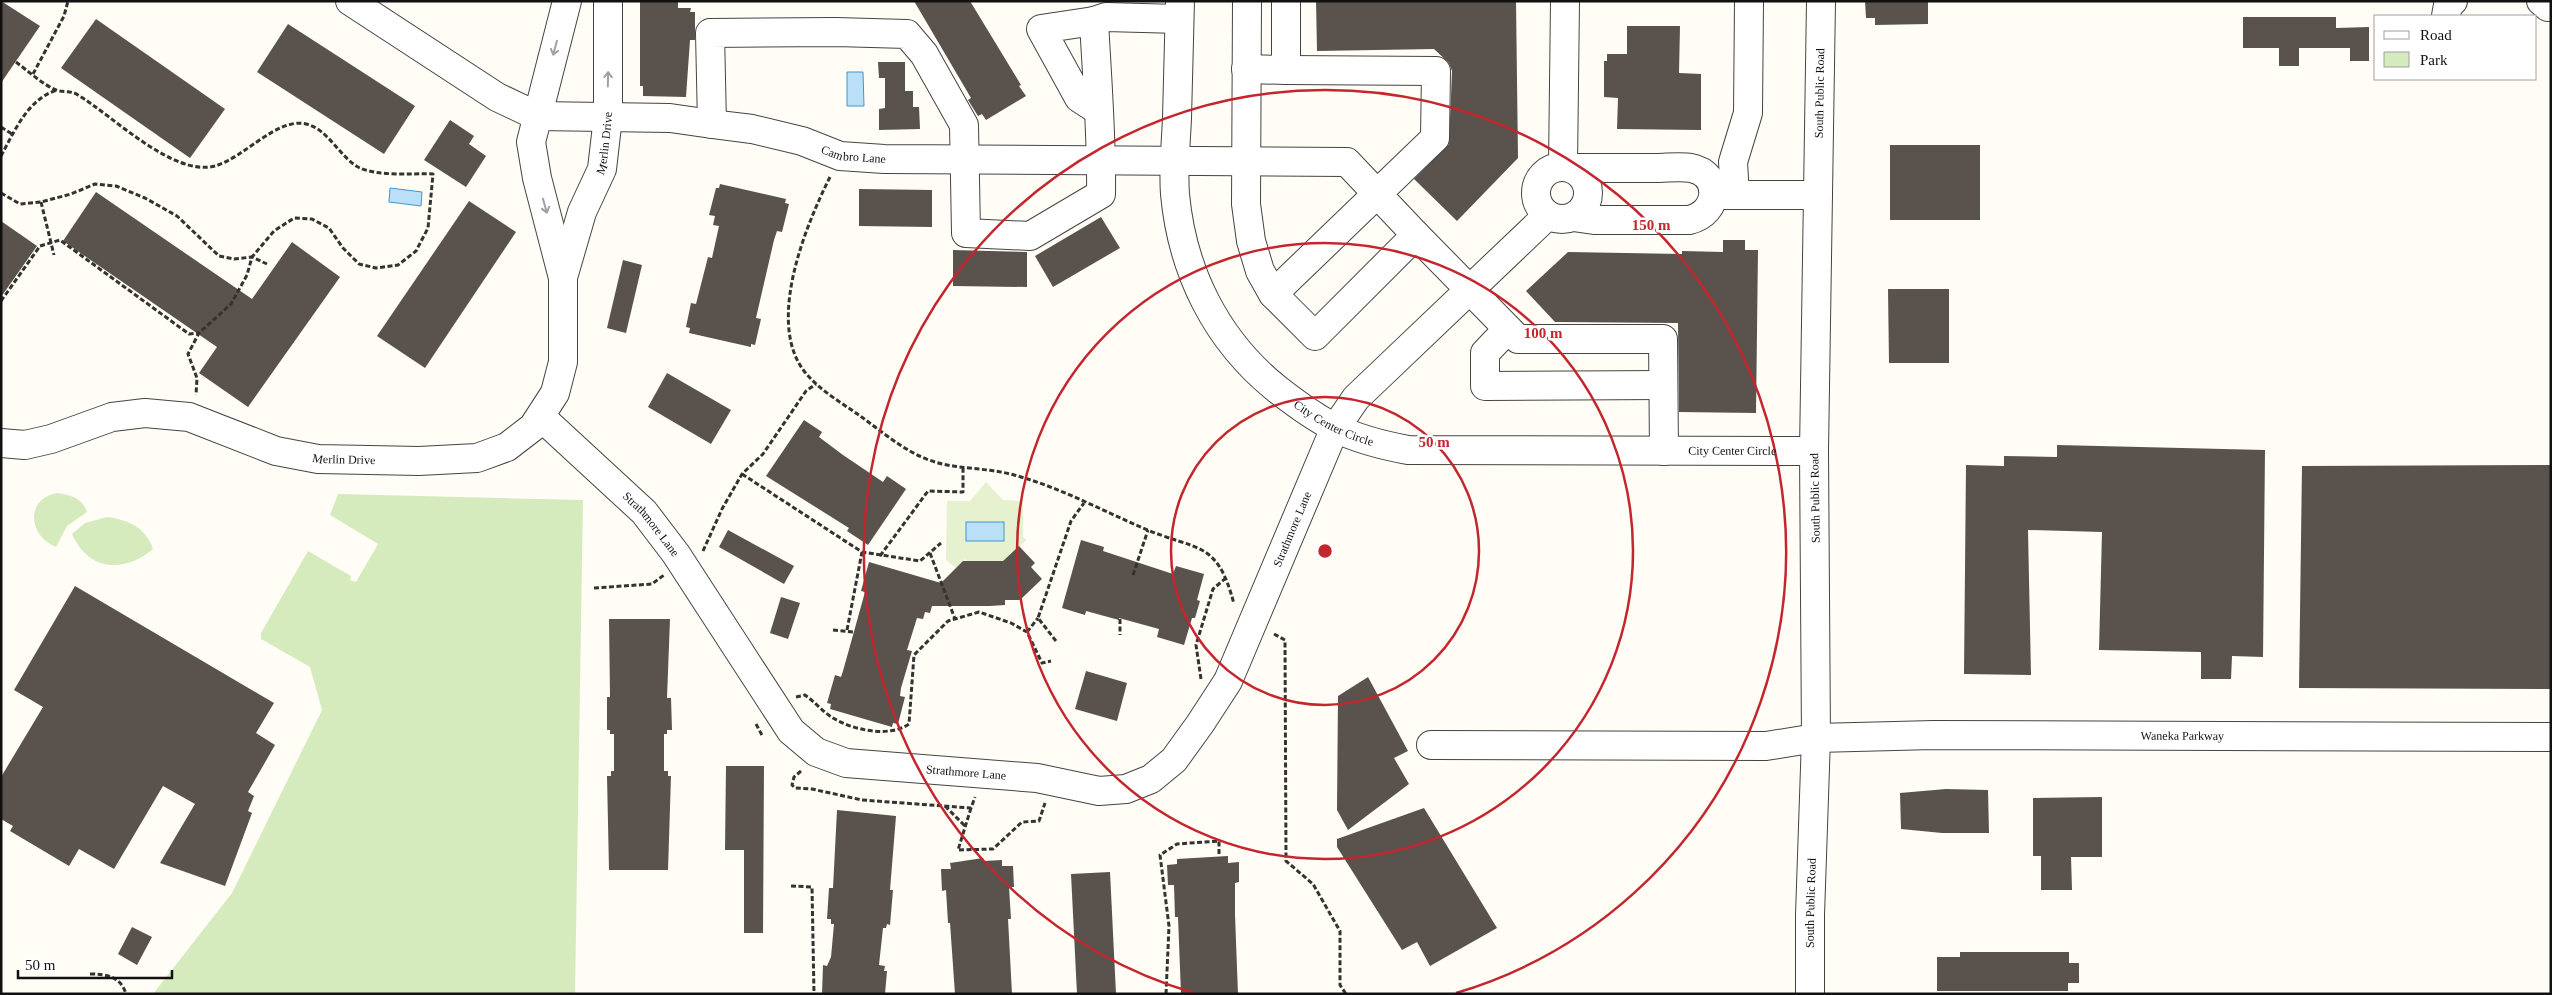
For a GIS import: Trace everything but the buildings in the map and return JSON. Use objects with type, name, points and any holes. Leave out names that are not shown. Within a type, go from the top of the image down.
[{"type":"street","points":[[350,1],[497,97],[537,116]]},
{"type":"street","name":"Merlin Drive","points":[[1,443],[25,445],[51,440],[112,417],[145,413],[189,417],[276,451],[318,459],[419,461],[477,458],[507,447],[533,427],[555,393],[563,362],[563,278],[537,178],[531,142],[567,1]]},
{"type":"street","name":"Merlin Drive","points":[[563,278],[582,212],[602,169],[608,117],[608,1]]},
{"type":"street","points":[[1247,1],[1246,204],[1251,241],[1260,271],[1273,294],[1315,336],[1416,235]]},
{"type":"street","points":[[1286,1],[1286,70]]},
{"type":"street","points":[[1565,1],[1567,167]]},
{"type":"street","points":[[1749,1],[1748,113],[1725,195],[1703,214],[1689,220],[1594,220],[1561,216],[1538,202],[1537,185],[1546,171],[1567,167],[1692,168],[1725,195],[1818,195]]},
{"type":"street","name":"South Public Road","points":[[1810,994],[1810,915],[1816,738],[1814,451],[1821,1]]},
{"type":"street","points":[[2446,15],[2448,5],[2454,1]]},
{"type":"street","points":[[1099,111],[1079,98],[1041,29],[1094,21],[1106,17],[1180,10]]},
{"type":"street","name":"City Center Circle","points":[[1180,10],[1175,193],[1183,246],[1207,308],[1229,342],[1255,372],[1297,405],[1334,430],[1370,442],[1408,450],[1814,451]]},
{"type":"street","points":[[712,124],[710,33],[836,32],[907,34],[924,54],[964,125],[966,233],[1030,236],[1101,194],[1102,162],[1094,21]]},
{"type":"street","points":[[1246,69],[1436,71],[1435,138],[1273,294]]},
{"type":"street","name":"Cambro Lane","points":[[537,116],[670,118],[752,129],[802,141],[840,156],[965,161],[1347,162],[1508,329]]},
{"type":"street","points":[[1561,216],[1586,205],[1589,196],[1585,179],[1567,167]]},
{"type":"street","name":"Strathmore Lane","points":[[541,417],[644,512],[676,554],[792,732],[816,752],[846,763],[1037,778],[1099,791],[1126,789],[1151,779],[1174,760],[1228,680],[1334,430],[1356,398],[1469,289],[1561,216]]},
{"type":"street","points":[[1663,386],[1485,386],[1485,353],[1508,329],[1518,339],[1663,339],[1664,451]]},
{"type":"street","name":"Waneka Parkway","points":[[1431,745],[1766,746],[1816,738],[1934,735],[2551,738]]},
{"type":"path","points":[[33,74],[64,16],[68,1]]},
{"type":"path","points":[[16,62],[57,90],[75,93],[150,146],[184,166],[202,168],[225,163],[256,144],[272,131],[290,124],[306,124],[325,135],[339,152],[359,167],[385,173],[433,174],[428,228],[416,251],[398,265],[376,268],[359,264],[343,248],[329,228],[312,218],[294,218],[274,232],[252,257],[247,275],[231,304],[199,333],[188,354],[197,378],[197,394],[189,417]]},
{"type":"path","points":[[1,156],[12,134],[32,105],[47,94],[57,90]]},
{"type":"path","points":[[1,127],[12,134]]},
{"type":"path","points":[[840,156],[814,211],[794,276],[789,304],[789,334],[794,354],[803,370],[816,384],[897,442],[929,460],[963,468],[986,469],[1014,475],[1045,485],[1148,530],[1200,548],[1216,560],[1227,577],[1237,617],[1284,640],[1286,861],[1313,884],[1340,931],[1340,985],[1346,994]]},
{"type":"path","points":[[1,193],[20,204],[41,202],[72,194],[95,184],[116,186],[145,198],[176,216],[219,256],[234,259],[252,257],[267,264]]},
{"type":"path","points":[[41,202],[54,255]]},
{"type":"path","points":[[1,301],[40,246],[60,240],[189,334],[199,333]]},
{"type":"path","points":[[700,553],[705,550],[722,509],[742,474],[763,454],[806,391],[816,384]]},
{"type":"path","points":[[880,556],[928,491],[963,492],[963,468]]},
{"type":"path","points":[[742,474],[862,552],[920,561],[942,543]]},
{"type":"path","points":[[1027,632],[1038,618],[1071,521],[1084,503]]},
{"type":"path","points":[[1134,575],[1148,530]]},
{"type":"path","points":[[847,630],[862,552]]},
{"type":"path","points":[[930,553],[955,619]]},
{"type":"path","points":[[594,588],[652,584],[666,574]]},
{"type":"path","points":[[1201,679],[1196,645],[1213,589],[1227,577]]},
{"type":"path","points":[[793,703],[796,697],[805,695],[833,718],[848,724],[871,731],[903,729],[909,724],[914,655],[932,634],[948,621],[979,612],[1011,623],[1027,632],[1042,664],[1051,661]]},
{"type":"path","points":[[1038,618],[1056,641]]},
{"type":"path","points":[[1120,619],[1120,635]]},
{"type":"path","points":[[834,630],[854,632]]},
{"type":"path","points":[[971,808],[958,850],[993,849],[1022,822],[1039,821],[1046,802],[1053,804]]},
{"type":"path","points":[[945,806],[965,826]]},
{"type":"path","points":[[1166,994],[1170,926],[1160,855],[1177,844],[1219,841],[1219,856]]},
{"type":"path","points":[[791,886],[812,887],[814,994]]},
{"type":"path","points":[[90,974],[115,978],[123,984],[126,994]]},
{"type":"green space","points":[[986,482],[1003,500],[1023,501],[1023,537],[1027,540],[1003,561],[981,574],[965,559],[956,568],[946,560],[947,501],[970,501]]},
{"type":"green space","points":[[57,493],[79,500],[87,512],[67,526],[56,547],[40,535],[34,518],[39,502]]},
{"type":"green space","points":[[338,494],[583,500],[575,994],[153,994],[232,893],[322,710],[310,667],[261,639],[261,633],[308,551],[351,576],[350,580],[356,582],[378,544],[330,515]]},
{"type":"green space","points":[[107,517],[122,520],[141,530],[150,541],[153,549],[142,557],[119,565],[97,562],[88,556],[79,547],[72,534],[85,523]]},
{"type":"water","points":[[847,72],[863,72],[864,106],[847,106]]},
{"type":"water","points":[[390,188],[422,192],[421,206],[389,202]]},
{"type":"water","points":[[966,522],[1004,522],[1004,541],[966,541]]}]
